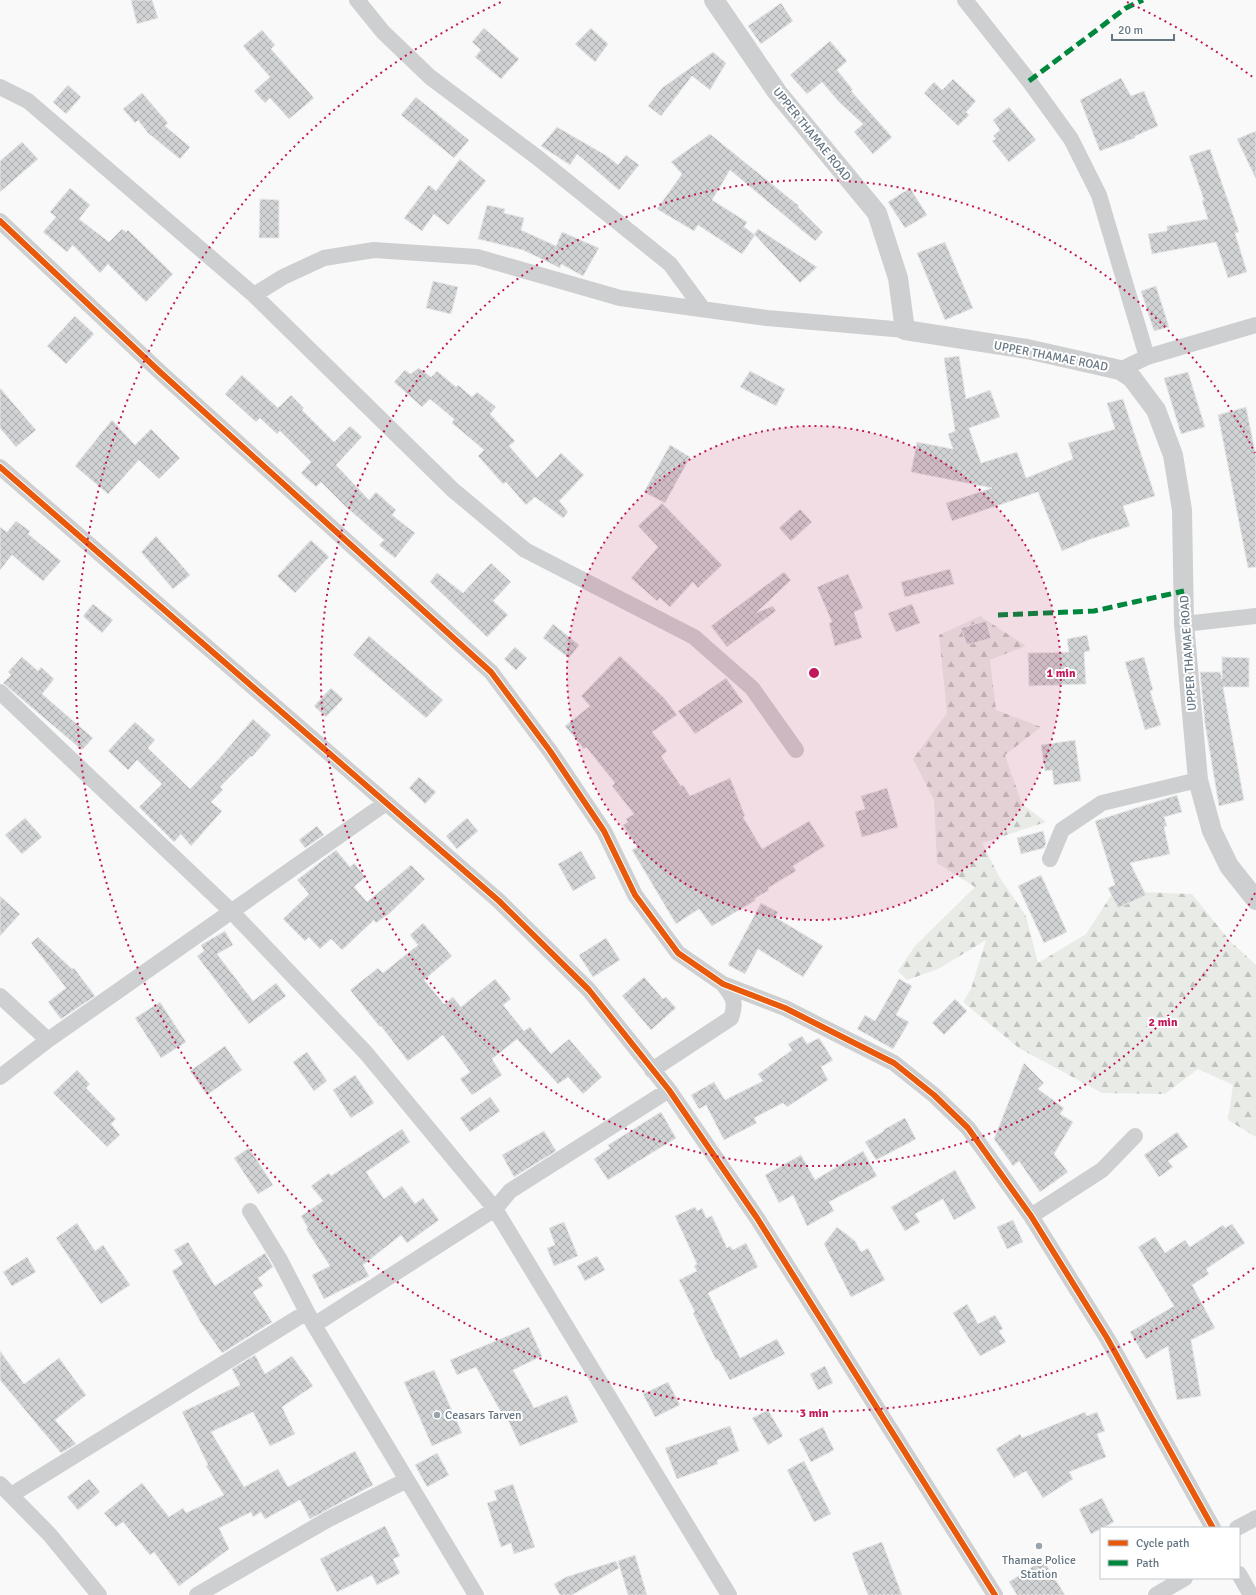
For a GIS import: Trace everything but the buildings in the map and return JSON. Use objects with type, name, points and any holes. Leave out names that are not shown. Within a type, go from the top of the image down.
[{"type":"street","points":[[357,0],[383,32],[430,77],[538,158],[670,264],[703,309]]},
{"type":"street","name":"UPPER THAMAE ROAD","points":[[714,0],[777,92],[877,213],[898,278],[905,330],[1027,349],[1120,370],[1132,378],[1156,410],[1173,455],[1182,510],[1184,624],[1198,780],[1212,831],[1228,866],[1256,900]]},
{"type":"street","points":[[965,0],[1071,139],[1099,195],[1147,357]]},
{"type":"street","points":[[0,87],[28,101],[254,295],[453,490],[525,550],[694,637],[752,688],[796,750]]},
{"type":"street","points":[[0,221],[160,372],[491,672],[550,751],[600,825],[635,895],[678,953],[723,984],[785,1008],[894,1063],[934,1095],[968,1128],[1031,1216],[1107,1338],[1212,1527]]},
{"type":"street","points":[[254,295],[283,277],[324,258],[374,250],[477,258],[620,298],[766,318],[905,330]]},
{"type":"street","points":[[1120,370],[1147,357],[1256,325]]},
{"type":"street","points":[[0,467],[498,901],[589,990],[669,1090],[757,1218],[995,1595]]},
{"type":"street","points":[[1184,624],[1256,616]]},
{"type":"street","points":[[0,692],[232,912],[366,1053],[495,1209],[729,1595]]},
{"type":"street","points":[[1050,859],[1062,830],[1102,803],[1198,780]]},
{"type":"street","points":[[0,1077],[48,1040],[386,803]]},
{"type":"street","points":[[652,1070],[731,1018],[735,1007],[731,995],[723,984]]},
{"type":"street","points":[[0,996],[48,1040]]},
{"type":"street","points":[[99,1595],[50,1535],[5,1490],[310,1318],[495,1209],[510,1191],[669,1090]]},
{"type":"street","points":[[1031,1216],[1102,1170],[1134,1136]]},
{"type":"street","points":[[250,1210],[280,1260],[310,1318],[476,1595]]},
{"type":"street","points":[[197,1595],[327,1520],[407,1480]]},
{"type":"street","points":[[1239,1527],[1256,1518]]},
{"type":"street","points":[[1240,1576],[1251,1595]]},
{"type":"street","points":[[1156,1595],[1183,1579]]},
{"type":"green space","points":[[980,616],[1026,646],[990,660],[996,710],[1041,727],[1005,755],[1022,804],[1046,822],[982,843],[1000,878],[1026,916],[1038,963],[1086,934],[1114,891],[1192,894],[1229,940],[1256,965],[1256,1137],[1228,1120],[1233,1085],[1198,1069],[1165,1094],[1102,1093],[1019,1048],[963,1002],[971,989],[986,940],[938,969],[907,980],[898,971],[915,946],[975,887],[937,863],[934,800],[913,759],[947,713],[939,635]]},
{"type":"marked path","points":[[1029,81],[1126,8],[1143,0]]},
{"type":"marked path","points":[[998,615],[1094,611],[1184,591]]},
{"type":"cycle path","points":[[0,221],[160,372],[491,672],[550,751],[604,831],[635,895],[678,953],[723,984],[785,1008],[894,1063],[934,1095],[968,1128],[1031,1216],[1107,1338],[1212,1527]]},
{"type":"cycle path","points":[[0,467],[499,901],[589,990],[669,1090],[757,1218],[995,1595]]},
{"type":"place","name":"Ceasars Tarven","points":[[437,1415]]},
{"type":"place","name":"Thamae Police Station","points":[[1039,1546]]}]
